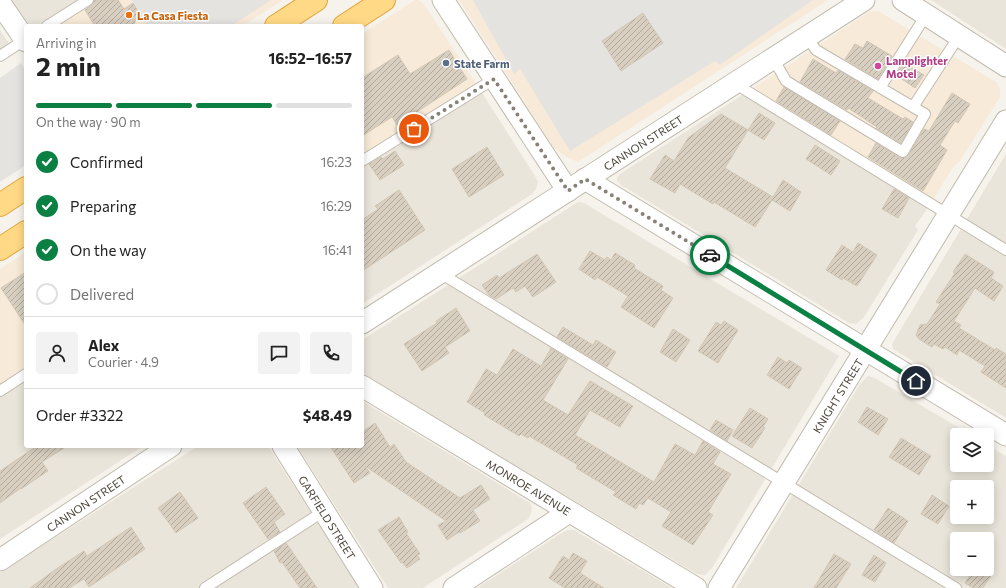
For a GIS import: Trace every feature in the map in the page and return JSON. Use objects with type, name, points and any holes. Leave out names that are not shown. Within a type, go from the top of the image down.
[{"type":"highway","points":[[279,24],[316,0]]},
{"type":"highway","points":[[347,24],[384,0]]},
{"type":"highway","points":[[0,205],[24,189]]},
{"type":"highway","points":[[0,249],[24,233]]},
{"type":"street","points":[[442,0],[568,191]]},
{"type":"street","name":"CANNON STREET","points":[[364,322],[864,0]]},
{"type":"street","points":[[903,0],[1006,66]]},
{"type":"street","points":[[0,3],[24,37]]},
{"type":"street","name":"KNIGHT STREET","points":[[719,588],[1006,120]]},
{"type":"street","points":[[585,179],[1006,435]]},
{"type":"street","name":"MONROE AVENUE","points":[[364,387],[696,588]]},
{"type":"street","name":"CANNON STREET","points":[[0,560],[168,448]]},
{"type":"street","name":"GARFIELD STREET","points":[[284,448],[372,588]]},
{"type":"street","points":[[454,588],[569,512]]},
{"type":"lane","points":[[50,24],[88,0]]},
{"type":"lane","points":[[880,88],[926,15]]},
{"type":"lane","points":[[773,58],[786,81],[903,152],[925,114],[816,50],[807,36]]},
{"type":"lane","points":[[913,107],[959,36]]},
{"type":"lane","points":[[0,56],[24,41]]},
{"type":"lane","points":[[364,160],[494,79]]},
{"type":"lane","points":[[734,83],[948,216],[1006,250]]},
{"type":"lane","points":[[440,273],[956,588]]},
{"type":"lane","points":[[0,391],[24,375]]},
{"type":"lane","points":[[205,588],[324,511]]},
{"type":"shaded area","points":[[9,0],[88,0],[50,24],[25,24]]},
{"type":"shaded area","points":[[88,0],[283,0],[245,24],[50,24]]},
{"type":"shaded area","points":[[132,0],[271,0],[234,24],[146,24]]},
{"type":"shaded area","points":[[415,0],[418,0],[423,3],[479,88],[364,160],[364,33]]},
{"type":"shaded area","points":[[459,0],[828,0],[578,162],[566,157],[554,148]]},
{"type":"shaded area","points":[[473,0],[813,0],[720,65],[715,61],[570,151],[520,69],[514,74]]},
{"type":"shaded area","points":[[931,0],[1006,0],[1006,49]]},
{"type":"shaded area","points":[[878,11],[996,82],[1000,89],[1000,97],[960,161],[953,167],[930,205],[747,92],[869,12]]},
{"type":"shaded area","points":[[0,30],[12,48],[0,56]]},
{"type":"shaded area","points":[[21,63],[24,68],[24,166],[0,182],[0,78]]},
{"type":"shaded area","points":[[479,88],[538,182],[536,189],[532,194],[364,303],[364,160]]},
{"type":"shaded area","points":[[747,92],[930,205],[915,226],[918,230],[864,317],[856,324],[849,323],[621,185],[617,181],[620,174]]},
{"type":"shaded area","points":[[1006,154],[1006,418],[893,349],[892,344]]},
{"type":"shaded area","points":[[578,202],[584,203],[839,356],[712,568],[705,575],[697,574],[364,374],[364,339]]},
{"type":"shaded area","points":[[24,253],[24,375],[0,391],[0,269]]},
{"type":"shaded area","points":[[24,375],[24,448],[140,448],[0,539],[0,391]]},
{"type":"shaded area","points":[[868,376],[875,378],[959,428],[950,428],[950,472],[994,472],[994,449],[1006,456],[1006,588],[736,588],[860,384]]},
{"type":"shaded area","points":[[364,402],[530,503],[532,508],[528,519],[423,588],[388,588],[298,448],[364,448]]},
{"type":"shaded area","points":[[195,448],[269,448],[360,588],[0,588],[0,573]]},
{"type":"shaded area","points":[[568,530],[574,530],[672,588],[477,588]]},
{"type":"building","points":[[94,0],[118,0],[124,9],[133,3],[139,13],[134,24],[94,24],[85,10],[92,5]]},
{"type":"building","points":[[643,13],[663,43],[621,71],[602,41]]},
{"type":"building","name":"Lamplighter Motel","points":[[867,41],[892,56],[878,79],[845,59],[855,44],[863,48]]},
{"type":"building","points":[[449,50],[467,79],[397,125],[392,117],[364,135],[364,77],[398,55],[410,74]]},
{"type":"building","points":[[813,59],[836,73],[838,70],[873,91],[868,98],[903,119],[905,117],[913,122],[901,143],[876,128],[877,127],[848,108],[847,110],[800,82]]},
{"type":"building","points":[[904,63],[924,75],[915,88],[896,75]]},
{"type":"building","points":[[784,87],[840,121],[831,135],[776,101]]},
{"type":"building","points":[[952,93],[970,104],[958,123],[955,121],[940,145],[947,150],[923,191],[868,157],[876,143],[900,158],[907,157],[924,129],[929,131]]},
{"type":"building","points":[[759,113],[775,123],[764,140],[748,130]]},
{"type":"building","points":[[721,114],[748,130],[725,168],[773,197],[783,180],[801,192],[790,211],[772,200],[755,227],[714,202],[713,204],[680,184],[675,193],[650,179],[665,155],[674,161],[688,138]]},
{"type":"building","points":[[815,145],[840,161],[831,175],[806,159]]},
{"type":"building","points":[[487,147],[504,175],[469,197],[452,169]]},
{"type":"building","points":[[395,151],[404,165],[380,180],[369,164],[381,157],[383,159]]},
{"type":"building","points":[[894,189],[909,198],[898,218],[882,209]]},
{"type":"building","points":[[399,190],[425,230],[364,270],[364,219],[378,209],[375,206]]},
{"type":"building","points":[[858,243],[877,255],[857,286],[843,278],[842,280],[826,270],[842,245],[853,252]]},
{"type":"building","points":[[590,251],[605,260],[607,257],[611,260],[615,253],[635,265],[634,268],[663,286],[661,290],[673,298],[654,328],[621,307],[628,296],[597,277],[595,280],[579,269]]},
{"type":"building","points":[[537,254],[556,282],[533,297],[525,286],[516,292],[513,288],[496,299],[489,295],[482,285],[497,275],[499,278]]},
{"type":"building","points":[[965,254],[994,272],[991,278],[1003,286],[994,301],[975,288],[954,321],[961,325],[959,328],[995,350],[996,348],[1006,354],[1006,388],[981,372],[985,366],[959,350],[957,355],[945,347],[943,349],[934,344],[932,347],[919,339],[916,335],[920,325],[927,324],[940,304],[936,302],[955,273],[953,272]]},
{"type":"building","points":[[24,273],[24,323],[1,288]]},
{"type":"building","points":[[456,308],[470,331],[445,347],[449,353],[422,371],[404,344],[437,323],[436,321]]},
{"type":"building","points":[[724,321],[738,330],[718,363],[698,351],[716,322],[721,325]]},
{"type":"building","points":[[563,327],[593,345],[596,340],[616,352],[607,367],[557,337]]},
{"type":"building","points":[[673,329],[690,340],[676,362],[660,352]]},
{"type":"building","points":[[551,348],[568,359],[543,400],[568,415],[590,381],[633,406],[620,427],[590,410],[575,435],[654,482],[675,444],[695,455],[703,441],[720,452],[713,464],[731,474],[708,512],[713,515],[693,545],[662,526],[671,512],[648,498],[643,505],[639,503],[636,509],[613,495],[616,492],[576,468],[578,465],[529,436],[528,438],[521,434],[519,436],[484,415],[485,413],[467,402],[486,369],[497,375],[513,349],[541,366]]},
{"type":"building","points":[[778,357],[787,363],[789,360],[802,368],[789,389],[767,375]]},
{"type":"building","points":[[867,407],[888,419],[878,435],[858,422]]},
{"type":"building","points":[[750,408],[768,419],[763,427],[765,428],[752,448],[732,436]]},
{"type":"building","points":[[716,420],[733,430],[727,441],[710,430]]},
{"type":"building","points":[[375,423],[390,447],[394,444],[406,462],[460,498],[481,485],[490,499],[473,510],[480,521],[447,540],[438,525],[446,521],[365,466],[370,473],[354,483],[331,448],[364,448],[364,431]]},
{"type":"building","points":[[901,438],[931,456],[919,475],[889,457]]},
{"type":"building","points":[[34,448],[64,448],[42,462],[48,471],[0,503],[0,471]]},
{"type":"building","points":[[266,487],[285,514],[274,522],[280,532],[268,539],[243,503]]},
{"type":"building","points":[[180,492],[198,518],[176,533],[158,508]]},
{"type":"building","points":[[932,495],[949,506],[938,524],[921,514]]},
{"type":"building","points":[[888,508],[908,521],[894,543],[874,530]]},
{"type":"building","points":[[399,517],[408,532],[406,533],[420,554],[417,555],[420,559],[407,568],[402,562],[401,563],[378,530]]},
{"type":"building","points":[[131,527],[145,549],[89,587],[84,579],[69,588],[30,588],[84,551],[87,556]]},
{"type":"building","points":[[286,543],[317,588],[300,588],[282,562],[280,563],[274,551]]},
{"type":"building","points":[[573,553],[587,561],[580,573],[604,588],[565,588],[549,578],[563,556],[569,560]]},
{"type":"building","points":[[834,554],[851,564],[836,588],[814,588]]},
{"type":"building","points":[[874,555],[886,563],[875,582],[862,575]]},
{"type":"building","points":[[970,576],[991,576],[983,588],[973,588],[965,583]]},
{"type":"way so far","points":[[414,129],[494,79],[568,191],[585,179],[710,255]]},
{"type":"place","name":"La Casa Fiesta","points":[[129,15]]},
{"type":"place","name":"State Farm","points":[[446,63]]},
{"type":"place","name":"Lamplighter Motel","points":[[878,66]]},
{"type":"route","points":[[710,255],[916,381]]}]
